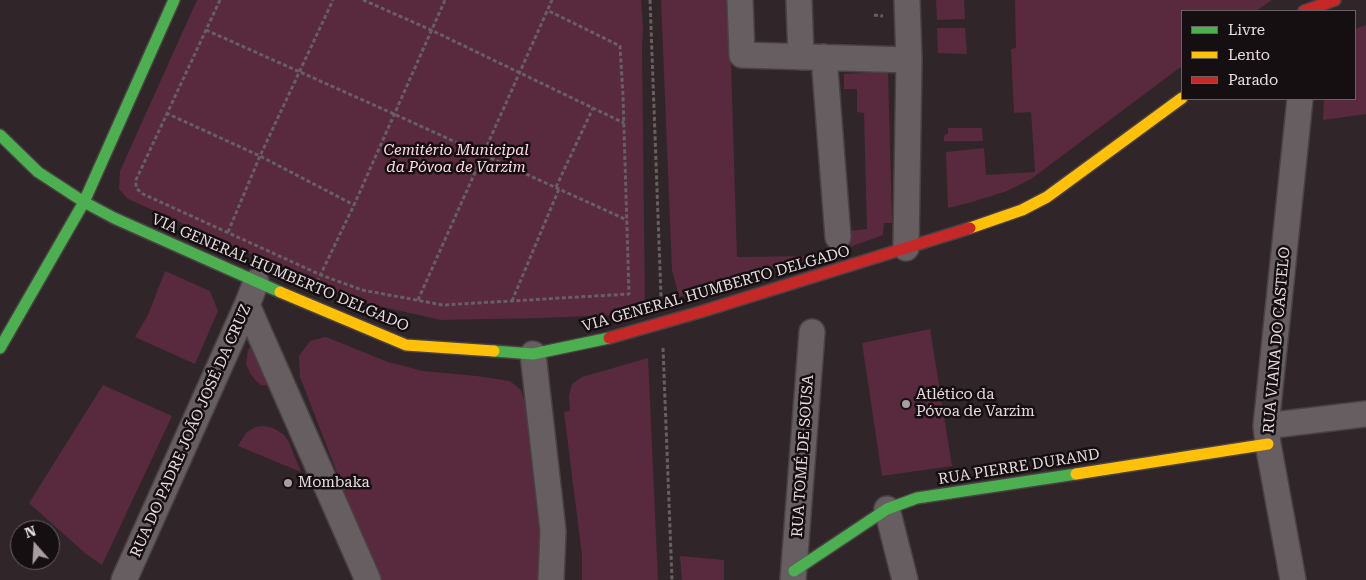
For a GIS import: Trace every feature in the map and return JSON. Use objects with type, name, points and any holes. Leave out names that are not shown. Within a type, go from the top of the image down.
[{"type":"main road","points":[[0,348],[84,202],[174,0]]},
{"type":"main road","points":[[1307,10],[1335,0]]},
{"type":"main road","name":"VIA GENERAL HUMBERTO DELGADO","points":[[0,135],[38,172],[84,202],[114,218],[256,282],[406,345],[533,354],[609,338],[700,312],[962,231],[1022,210],[1047,197],[1181,99]]},
{"type":"main road","name":"RUA PIERRE DURAND","points":[[794,575],[887,509],[916,498],[1267,435]]},
{"type":"street","points":[[740,0],[742,55],[909,60]]},
{"type":"street","points":[[799,0],[813,57],[838,237]]},
{"type":"street","points":[[906,248],[909,60],[907,0]]},
{"type":"street","name":"RUA VIANA DO CASTELO","points":[[1293,580],[1267,435],[1300,100]]},
{"type":"street","name":"RUA DO PADRE JOÃO JOSÉ DA CRUZ","points":[[124,580],[256,282]]},
{"type":"street","points":[[247,305],[368,580]]},
{"type":"street","name":"RUA TOMÉ DE SOUSA","points":[[794,575],[812,332]]},
{"type":"street","points":[[533,354],[553,531],[551,580]]},
{"type":"street","points":[[1267,435],[1366,414]]},
{"type":"street","points":[[887,509],[905,580]]},
{"type":"path","points":[[220,0],[136,180],[136,188],[143,194],[321,275],[362,290],[443,305],[629,294],[620,46],[547,10]]},
{"type":"path","points":[[228,232],[260,156],[333,0]]},
{"type":"path","points":[[363,0],[431,30],[624,123]]},
{"type":"path","points":[[321,275],[445,0]]},
{"type":"path","points":[[418,300],[552,0]]},
{"type":"path","points":[[650,0],[662,305]]},
{"type":"path","points":[[874,15],[884,16]]},
{"type":"path","points":[[206,30],[627,220]]},
{"type":"path","points":[[512,301],[593,108]]},
{"type":"path","points":[[166,113],[260,156],[354,205]]},
{"type":"path","points":[[663,344],[672,580]]},
{"type":"green space","name":"Cemitério Municipal da Póvoa de Varzim","points":[[197,0],[641,0],[643,27],[645,306],[615,315],[441,320],[356,301],[128,199],[119,189],[120,171]]},
{"type":"green space","points":[[661,0],[729,0],[737,257],[820,256],[679,297],[672,270]]},
{"type":"green space","points":[[936,0],[964,0],[965,19],[937,20]]},
{"type":"green space","points":[[1015,0],[1272,0],[1257,10],[1181,10],[1181,67],[1031,179],[1007,191],[948,208],[946,152],[984,148],[986,175],[1035,172],[1031,112],[1014,113],[1011,49],[1016,48]]},
{"type":"green space","points":[[1366,25],[1366,114],[1323,120],[1324,100],[1356,100],[1356,29]]},
{"type":"green space","points":[[937,28],[965,28],[967,54],[938,53]]},
{"type":"green space","points":[[888,72],[892,223],[884,223],[883,235],[850,247],[849,231],[867,229],[864,113],[857,112],[857,89],[844,89],[844,74]]},
{"type":"green space","points":[[948,128],[982,128],[983,141],[944,141]]},
{"type":"green space","points":[[165,271],[210,291],[218,311],[195,364],[135,337],[148,315]]},
{"type":"green space","name":"Atlético da Póvoa de Varzim","points":[[930,329],[952,466],[882,476],[862,343]]},
{"type":"green space","points":[[326,337],[388,362],[423,371],[510,381],[521,390],[526,405],[544,553],[543,580],[382,580],[372,563],[300,377],[299,356],[310,341]]},
{"type":"green space","points":[[254,343],[273,386],[261,385],[256,381],[246,364],[248,350]]},
{"type":"green space","points":[[648,358],[658,580],[582,580],[582,555],[564,412],[570,411],[569,396],[572,384],[582,377]]},
{"type":"green space","points":[[103,385],[172,416],[102,565],[60,531],[60,520],[48,520],[29,503]]},
{"type":"green space","points":[[255,427],[273,428],[283,434],[288,440],[301,472],[238,446],[246,433]]},
{"type":"green space","points":[[680,556],[724,560],[724,580],[682,580]]},
{"type":"traffic: fast","points":[[0,348],[84,202],[174,0]]},
{"type":"traffic: fast","points":[[0,135],[38,172],[84,202],[114,218],[280,292]]},
{"type":"traffic: fast","points":[[494,351],[533,354],[609,338]]},
{"type":"traffic: fast","points":[[794,571],[887,509],[917,498],[1076,474]]},
{"type":"traffic: slow","points":[[970,228],[1022,210],[1047,197],[1181,99]]},
{"type":"traffic: slow","points":[[280,292],[406,345],[494,351]]},
{"type":"traffic: slow","points":[[1076,474],[1268,444]]},
{"type":"traffic: jam","points":[[1307,10],[1335,0]]},
{"type":"traffic: jam","points":[[700,312],[970,228]]},
{"type":"traffic: jam","points":[[609,338],[700,312]]},
{"type":"place","name":"Atlético da Póvoa de Varzim","points":[[906,404]]},
{"type":"place","name":"Mombaka","points":[[288,483]]}]
